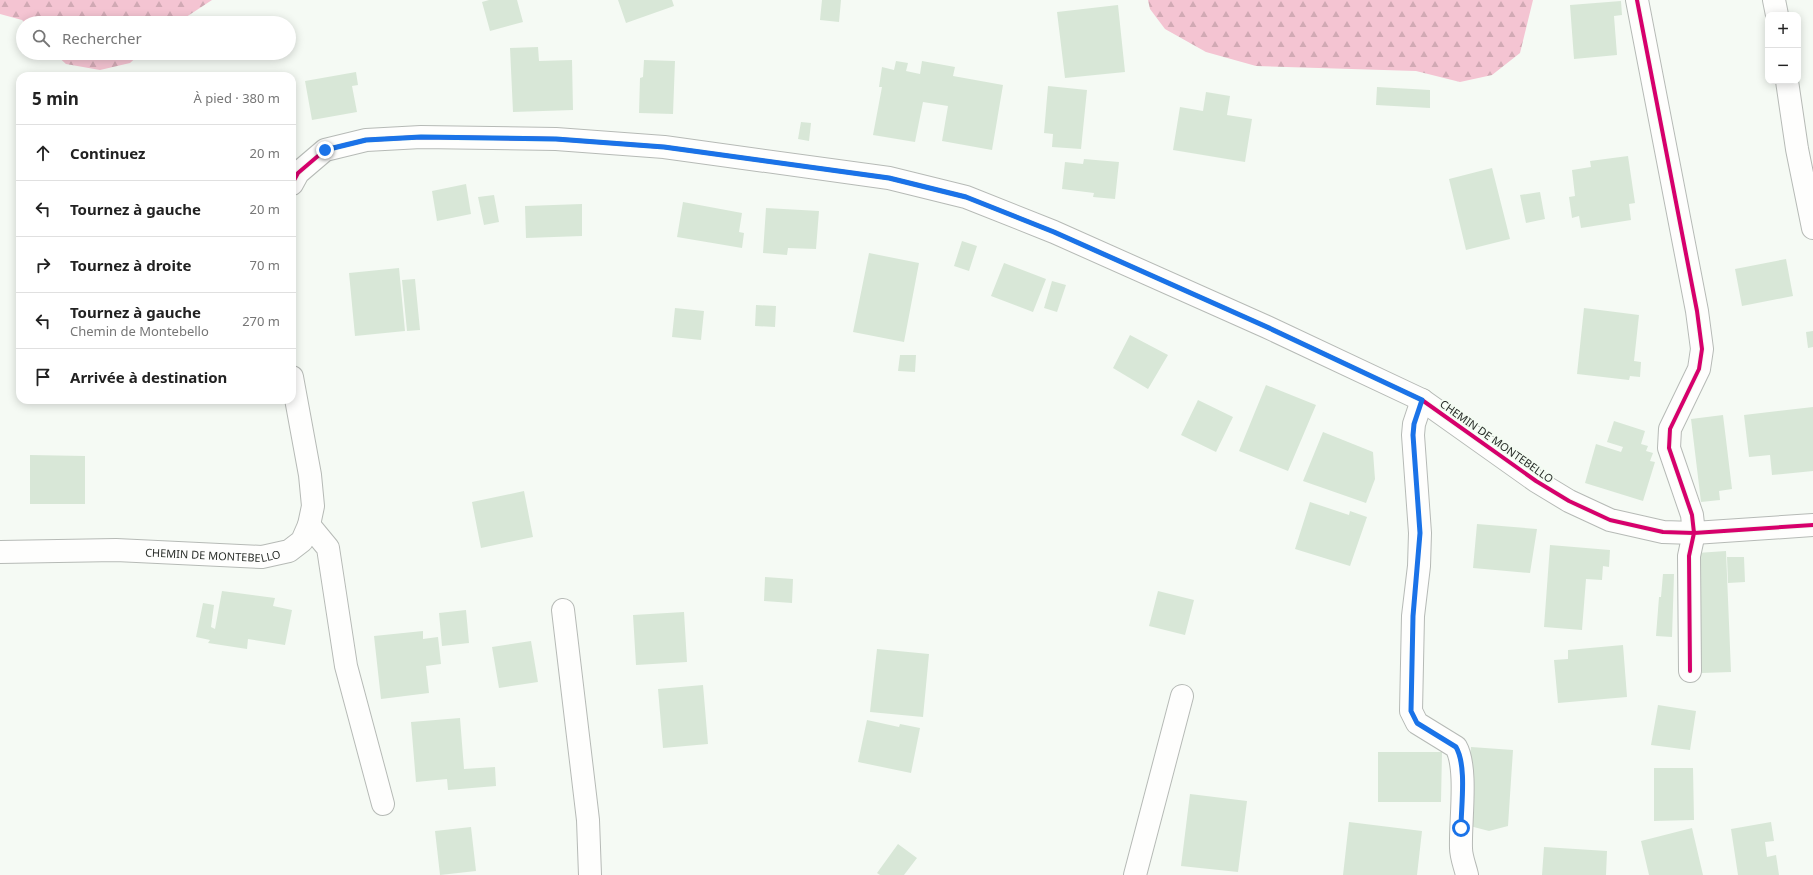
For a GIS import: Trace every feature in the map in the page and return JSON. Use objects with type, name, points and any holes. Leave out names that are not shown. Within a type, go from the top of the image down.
[{"type":"street","points":[[1637,0],[1697,310],[1702,349],[1699,369],[1670,429],[1669,448],[1692,515],[1694,533],[1689,556],[1690,671]]},
{"type":"street","points":[[1774,0],[1776,12]]},
{"type":"street","points":[[1787,84],[1797,149],[1813,228]]},
{"type":"street","name":"CHEMIN DE MONTEBELLO","points":[[296,177],[298,173],[325,150],[366,140],[421,137],[556,139],[664,147],[889,178],[966,197],[1054,232],[1267,327],[1422,400],[1536,481],[1569,501],[1610,520],[1663,532],[1694,533],[1813,525]]},
{"type":"street","name":"CHEMIN DE MONTEBELLO","points":[[0,552],[116,550],[262,557],[289,551],[302,541],[310,525],[313,506],[310,475],[296,399]]},
{"type":"street","points":[[1422,400],[1414,424],[1413,435],[1420,533],[1413,622],[1411,711],[1417,723],[1456,747],[1459,752],[1462,781],[1461,850],[1467,875]]},
{"type":"street","points":[[310,525],[328,548],[346,666],[383,804]]},
{"type":"street","points":[[563,610],[588,820],[590,875]]},
{"type":"street","points":[[1135,875],[1182,696]]},
{"type":"green space","points":[[0,0],[212,0],[188,16],[16,16],[16,18],[0,14]]},
{"type":"green space","points":[[1148,0],[1533,0],[1520,53],[1492,75],[1460,82],[1416,71],[1256,66],[1206,52],[1165,29],[1150,9]]},
{"type":"green space","points":[[62,60],[133,60],[130,63],[100,70],[66,64]]},
{"type":"building","points":[[489,0],[517,0],[523,22],[490,31],[482,2]]},
{"type":"building","points":[[618,0],[672,0],[674,6],[626,23]]},
{"type":"building","points":[[822,0],[841,0],[839,22],[820,20]]},
{"type":"building","points":[[1621,1],[1622,15],[1614,16],[1617,55],[1574,59],[1570,5]]},
{"type":"building","points":[[1118,5],[1125,72],[1065,78],[1057,12]]},
{"type":"building","points":[[538,47],[539,61],[572,60],[573,110],[513,112],[510,48]]},
{"type":"building","points":[[644,60],[675,61],[673,114],[639,113],[640,78],[643,77]]},
{"type":"building","points":[[896,61],[908,63],[906,71],[920,74],[922,61],[955,67],[953,76],[1003,85],[992,150],[942,141],[948,106],[923,102],[915,142],[873,135],[882,87],[879,87],[882,67],[894,70]]},
{"type":"building","points":[[356,72],[358,85],[352,86],[357,112],[312,120],[305,81]]},
{"type":"building","points":[[1048,86],[1087,90],[1081,149],[1052,147],[1053,134],[1044,133]]},
{"type":"building","points":[[1377,87],[1430,90],[1430,108],[1376,105]]},
{"type":"building","points":[[1206,92],[1230,96],[1227,115],[1252,119],[1245,162],[1173,150],[1180,107],[1203,111]]},
{"type":"building","points":[[801,122],[811,123],[809,141],[798,139]]},
{"type":"building","points":[[1628,156],[1635,203],[1629,204],[1631,220],[1581,228],[1579,216],[1572,218],[1569,197],[1575,196],[1572,170],[1591,167],[1590,161]]},
{"type":"building","points":[[1084,159],[1119,162],[1115,199],[1093,197],[1094,193],[1062,189],[1065,162],[1083,164]]},
{"type":"building","points":[[1492,168],[1510,239],[1466,250],[1449,179]]},
{"type":"building","points":[[466,184],[471,214],[437,221],[432,191]]},
{"type":"building","points":[[1540,192],[1545,219],[1526,223],[1520,195]]},
{"type":"building","points":[[494,195],[499,222],[484,225],[478,197]]},
{"type":"building","points":[[683,202],[742,213],[739,232],[744,233],[742,248],[677,237]]},
{"type":"building","points":[[582,204],[582,236],[526,238],[525,206]]},
{"type":"building","points":[[766,208],[819,211],[816,249],[788,248],[787,255],[763,253]]},
{"type":"building","points":[[962,241],[977,246],[969,271],[954,266]]},
{"type":"building","points":[[869,253],[919,263],[904,342],[853,332]]},
{"type":"building","points":[[1786,259],[1793,296],[1742,306],[1735,269]]},
{"type":"building","points":[[1004,263],[1046,279],[1033,312],[991,296]]},
{"type":"building","points":[[399,268],[405,331],[355,336],[349,273]]},
{"type":"building","points":[[415,279],[420,330],[407,331],[402,280]]},
{"type":"building","points":[[1052,281],[1066,285],[1057,312],[1044,308]]},
{"type":"building","points":[[756,305],[776,306],[775,327],[755,326]]},
{"type":"building","points":[[675,308],[704,311],[701,340],[672,337]]},
{"type":"building","points":[[1584,308],[1639,315],[1634,361],[1641,362],[1640,377],[1630,376],[1629,380],[1577,374]]},
{"type":"building","points":[[1813,331],[1813,347],[1808,348],[1806,332]]},
{"type":"building","points":[[1130,335],[1168,355],[1148,389],[1113,368]]},
{"type":"building","points":[[900,355],[916,355],[915,372],[898,371]]},
{"type":"building","points":[[1266,385],[1316,405],[1288,471],[1239,451]]},
{"type":"building","points":[[1198,400],[1233,417],[1216,452],[1181,435]]},
{"type":"building","points":[[1813,407],[1813,471],[1772,475],[1770,455],[1749,457],[1744,415]]},
{"type":"building","points":[[1723,415],[1732,489],[1719,491],[1720,500],[1701,502],[1691,419]]},
{"type":"building","points":[[1614,421],[1645,431],[1641,444],[1648,446],[1646,451],[1653,453],[1650,461],[1655,462],[1643,501],[1585,483],[1596,444],[1621,452],[1623,447],[1607,442]]},
{"type":"building","points":[[1323,432],[1373,452],[1375,479],[1366,503],[1303,481]]},
{"type":"building","points":[[30,455],[85,456],[85,504],[30,504]]},
{"type":"building","points":[[524,491],[533,537],[481,548],[472,502]]},
{"type":"building","points":[[1310,502],[1349,515],[1350,511],[1367,517],[1350,566],[1295,549]]},
{"type":"building","points":[[1477,524],[1537,529],[1530,573],[1473,568]]},
{"type":"building","points":[[1550,545],[1610,550],[1609,567],[1603,566],[1602,580],[1586,579],[1582,630],[1544,627]]},
{"type":"building","points":[[1726,551],[1731,672],[1702,673],[1697,553]]},
{"type":"building","points":[[1727,557],[1744,557],[1745,582],[1728,583]]},
{"type":"building","points":[[1663,574],[1674,574],[1672,637],[1656,636],[1659,597],[1661,597]]},
{"type":"building","points":[[765,577],[793,579],[792,603],[764,601]]},
{"type":"building","points":[[222,591],[275,598],[273,606],[292,610],[285,645],[248,639],[247,649],[208,643],[210,640],[196,637],[203,603],[214,605],[211,627],[215,629]]},
{"type":"building","points":[[1158,591],[1194,600],[1185,635],[1149,626]]},
{"type":"building","points":[[466,610],[469,643],[442,646],[439,613]]},
{"type":"building","points":[[684,612],[687,662],[636,665],[633,615]]},
{"type":"building","points":[[423,631],[423,639],[438,637],[441,664],[426,666],[429,693],[381,699],[374,636]]},
{"type":"building","points":[[531,641],[538,682],[499,688],[492,647]]},
{"type":"building","points":[[1623,645],[1627,697],[1558,703],[1554,660],[1568,659],[1568,650]]},
{"type":"building","points":[[877,649],[929,654],[923,717],[870,712]]},
{"type":"building","points":[[703,685],[708,744],[663,748],[658,689]]},
{"type":"building","points":[[1658,705],[1696,711],[1690,750],[1651,745]]},
{"type":"building","points":[[460,718],[464,769],[495,767],[496,786],[448,790],[447,779],[416,782],[411,722]]},
{"type":"building","points":[[867,720],[899,727],[900,724],[920,728],[911,773],[858,762]]},
{"type":"building","points":[[1471,747],[1513,750],[1508,826],[1489,831],[1466,825]]},
{"type":"building","points":[[1378,752],[1442,752],[1441,802],[1378,802]]},
{"type":"building","points":[[1654,768],[1693,768],[1694,820],[1654,821]]},
{"type":"building","points":[[1190,794],[1247,801],[1238,872],[1181,866]]},
{"type":"building","points":[[1349,822],[1422,831],[1417,875],[1343,875]]},
{"type":"building","points":[[1771,822],[1774,841],[1765,842],[1767,857],[1776,855],[1779,875],[1738,875],[1731,829]]},
{"type":"building","points":[[471,827],[476,871],[440,875],[435,831]]},
{"type":"building","points":[[1692,828],[1703,875],[1649,875],[1641,841]]},
{"type":"building","points":[[898,844],[917,858],[904,875],[880,875],[877,873]]},
{"type":"building","points":[[1544,847],[1607,851],[1606,875],[1542,875]]},
{"type":"cycle path","points":[[1637,0],[1697,311],[1702,349],[1699,369],[1670,429],[1669,448],[1692,515],[1694,533],[1689,556],[1690,671]]},
{"type":"cycle path","points":[[296,177],[298,173],[325,150],[366,140],[421,137],[556,139],[664,147],[889,178],[966,197],[1054,232],[1267,327],[1422,400],[1536,481],[1569,501],[1610,520],[1663,532],[1694,533],[1813,525]]},
{"type":"route","points":[[325,150],[366,140],[421,137],[556,139],[664,147],[889,178],[966,197],[1054,232],[1267,327],[1422,400],[1414,424],[1413,435],[1420,547],[1413,616],[1411,711],[1414,720],[1417,723],[1456,747],[1459,752],[1462,781],[1461,828]]}]
